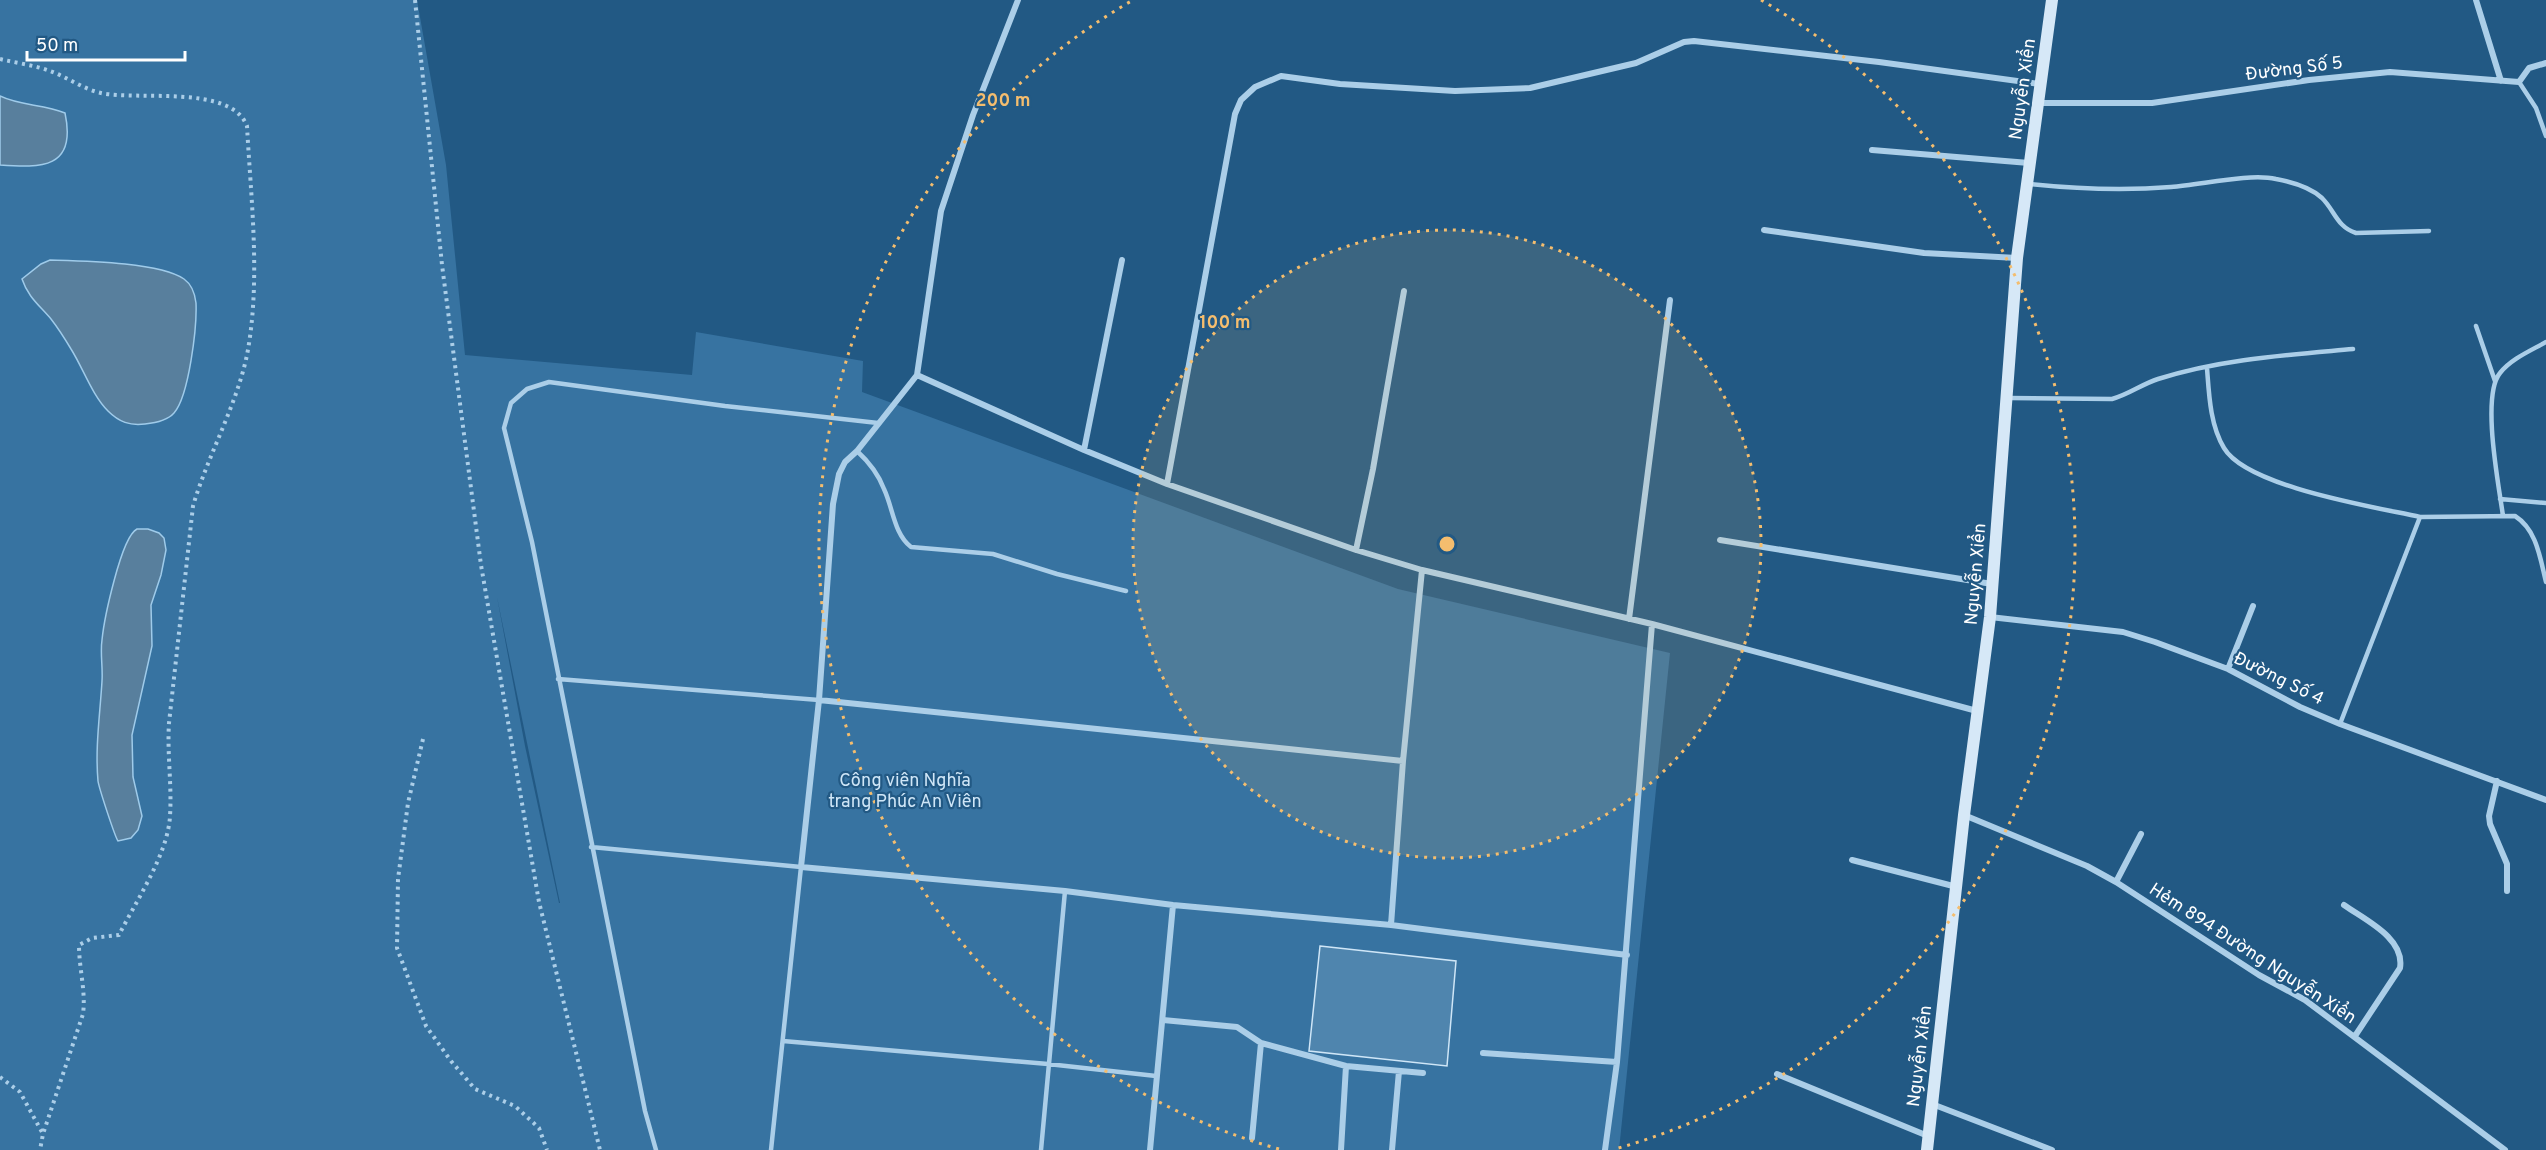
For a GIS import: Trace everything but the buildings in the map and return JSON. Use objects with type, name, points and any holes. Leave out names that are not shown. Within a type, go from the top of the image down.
[{"type":"main road","name":"Nguyễn Xiển","points":[[1927,1150],[1958,887],[1964,815],[1990,617],[2017,258],[2052,0]]},
{"type":"street","points":[[1018,0],[973,115],[941,211],[917,375],[857,451],[845,462],[838,474],[833,504],[819,700],[801,867],[1065,891],[1173,905],[1390,925],[1627,955]]},
{"type":"street","points":[[2476,0],[2501,81]]},
{"type":"street","points":[[1167,484],[1233,122],[1241,100],[1266,81],[1281,76],[1340,84],[1444,91],[1530,88],[1636,63],[1684,42],[1694,41],[1880,62],[2040,84]]},
{"type":"street","points":[[2519,82],[2529,68],[2546,63]]},
{"type":"street","name":"Đường Số 5","points":[[2037,103],[2152,103],[2298,82],[2390,72],[2519,82]]},
{"type":"street","points":[[1872,150],[2030,163]]},
{"type":"street","points":[[1764,230],[1924,253],[2017,258]]},
{"type":"street","points":[[1084,450],[1122,261]]},
{"type":"street","points":[[1356,550],[1373,469],[1404,291]]},
{"type":"street","points":[[1629,618],[1670,300]]},
{"type":"street","points":[[917,375],[1084,450],[1167,484],[1356,550],[1422,570],[1653,624],[1977,711]]},
{"type":"street","points":[[1720,540],[1992,584]]},
{"type":"street","points":[[1390,925],[1422,570]]},
{"type":"street","points":[[2228,669],[2253,606]]},
{"type":"street","name":"Đường Số 4","points":[[1990,617],[2123,632],[2228,669],[2300,707],[2340,724],[2546,800]]},
{"type":"street","points":[[1605,1150],[1617,1062],[1627,955],[1653,624]]},
{"type":"street","points":[[819,700],[1403,761]]},
{"type":"street","points":[[2497,781],[2489,816],[2490,825],[2507,864],[2507,891]]},
{"type":"street","name":"Hẻm 894 Đường Nguyễn Xiển","points":[[1964,815],[2077,861],[2116,882],[2259,975],[2305,1000],[2505,1150]]},
{"type":"street","points":[[2116,882],[2142,834]]},
{"type":"street","points":[[1852,860],[1958,887]]},
{"type":"street","points":[[1150,1150],[1173,905]]},
{"type":"street","points":[[2344,905],[2394,942],[2402,959],[2400,968],[2355,1036]]},
{"type":"street","points":[[1163,1020],[1237,1027],[1261,1043],[1346,1066],[1423,1074]]},
{"type":"street","points":[[1252,1138],[1261,1043]]},
{"type":"street","points":[[1483,1053],[1617,1062]]},
{"type":"street","points":[[1341,1150],[1346,1066]]},
{"type":"street","points":[[1392,1150],[1399,1071]]},
{"type":"street","points":[[1777,1074],[1928,1136]]},
{"type":"street","points":[[1932,1104],[2052,1150]]},
{"type":"lane","points":[[2519,82],[2536,108],[2546,136]]},
{"type":"lane","points":[[2027,184],[2062,188],[2134,189],[2191,186],[2263,177],[2294,183],[2315,192],[2324,200],[2346,230],[2356,233],[2429,231]]},
{"type":"lane","points":[[2476,326],[2495,381]]},
{"type":"lane","points":[[2503,516],[2494,454],[2491,410],[2495,381],[2500,373],[2519,357],[2546,342]]},
{"type":"lane","points":[[2007,398],[2112,399],[2158,379],[2243,359],[2353,349]]},
{"type":"lane","points":[[2207,368],[2210,403],[2218,436],[2225,450],[2235,461],[2273,481],[2324,496],[2420,517],[2515,516],[2523,521],[2530,530],[2537,546],[2546,582]]},
{"type":"lane","points":[[656,1150],[645,1111],[591,848],[532,542],[504,428],[511,403],[527,389],[549,382],[725,406],[878,423]]},
{"type":"lane","points":[[857,451],[871,464],[879,477],[900,535],[912,547],[993,554],[1065,577],[1126,591]]},
{"type":"lane","points":[[2500,499],[2546,503]]},
{"type":"lane","points":[[2340,724],[2420,517]]},
{"type":"lane","points":[[558,679],[819,700]]},
{"type":"lane","points":[[591,848],[801,867],[771,1150]]},
{"type":"lane","points":[[1041,1150],[1065,891]]},
{"type":"lane","points":[[783,1041],[1048,1064],[1156,1076]]},
{"type":"path","points":[[415,0],[443,277],[481,565],[539,902],[600,1150]]},
{"type":"path","points":[[0,60],[48,70],[100,93],[216,101],[234,109],[243,115],[247,126],[251,197],[254,301],[246,355],[237,387],[200,483],[194,506],[170,723],[168,752],[170,818],[156,862],[119,935],[92,938],[79,945],[79,965],[85,997],[84,1014],[40,1150]]},
{"type":"path","points":[[423,739],[408,803],[398,879],[397,948],[426,1026],[451,1061],[475,1089],[515,1106],[539,1128],[547,1150]]},
{"type":"path","points":[[0,1077],[20,1092],[44,1134]]},
{"type":"green space","name":"Công viên Nghĩa trang Phúc An Viên","points":[[0,0],[417,0],[446,165],[465,355],[692,375],[696,332],[863,361],[862,392],[1398,589],[1670,653],[1619,1150],[0,1150]],"holes":[[[497,597],[560,903],[525,746]]]},
{"type":"shaded area","points":[[0,96],[65,113],[66,145],[61,155],[42,165],[0,165]]},
{"type":"shaded area","points":[[50,260],[100,262],[157,269],[172,273],[189,284],[196,303],[193,344],[184,392],[171,416],[153,423],[130,424],[116,418],[102,405],[64,337],[24,285],[22,279]]},
{"type":"shaded area","points":[[137,529],[148,529],[159,533],[164,538],[166,550],[151,605],[152,646],[132,735],[133,777],[142,816],[138,830],[131,838],[118,841],[98,781],[101,645],[119,562],[131,535]]}]
